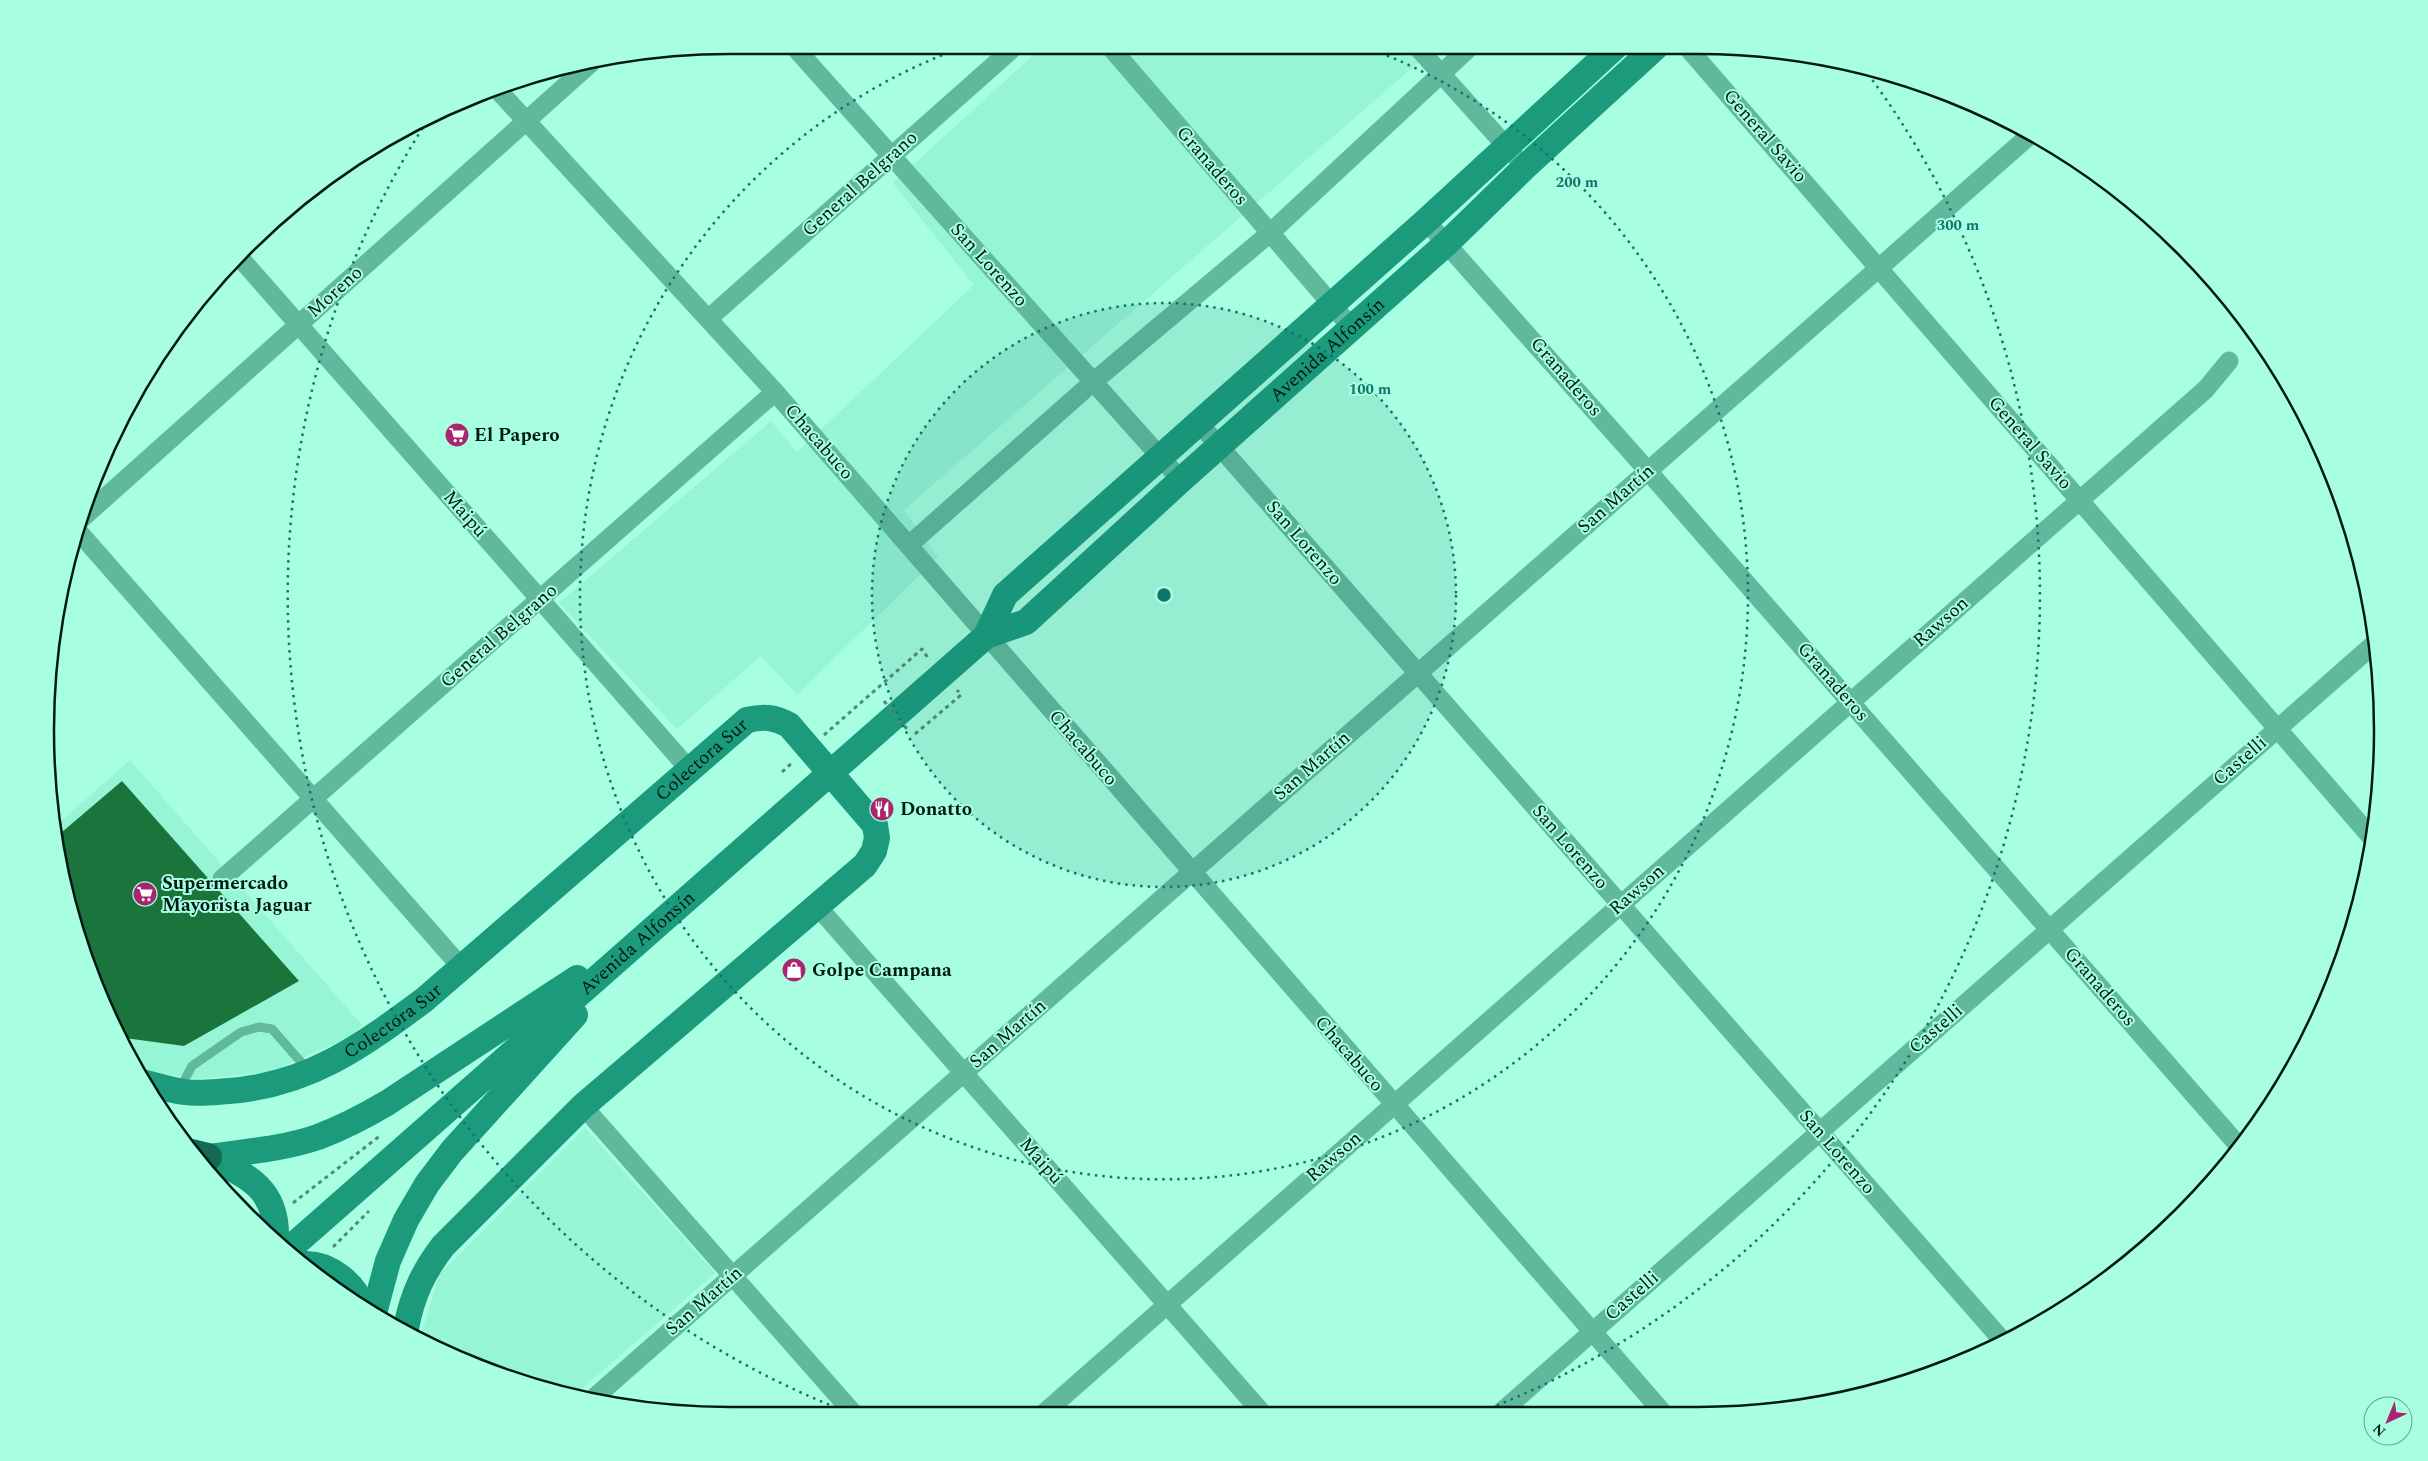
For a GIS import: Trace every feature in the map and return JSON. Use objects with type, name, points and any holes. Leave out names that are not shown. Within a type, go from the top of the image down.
[{"type":"main road","name":"Avenida Alfonsín","points":[[986,636],[1005,595],[1426,220],[1607,54]]},
{"type":"main road","name":"Avenida Alfonsín","points":[[293,1246],[830,771],[986,636],[1026,622],[1181,480],[1447,243],[1525,167],[1648,54]]},
{"type":"main road","name":"Colectora Sur","points":[[154,1085],[184,1092],[247,1090],[277,1085],[310,1072],[370,1040],[424,1000],[462,968],[747,720],[761,716],[776,718],[789,725],[875,825],[877,838],[874,851],[866,865],[583,1106],[427,1266],[417,1286],[407,1325]]},
{"type":"main road","points":[[204,1155],[274,1148],[317,1137],[359,1119],[387,1103],[652,928]]},
{"type":"main road","points":[[376,1306],[388,1261],[406,1220],[427,1184],[452,1151],[652,928]]},
{"type":"main road","points":[[207,1158],[241,1172],[256,1185],[270,1203],[276,1223],[276,1232]]},
{"type":"main road","points":[[317,1265],[336,1274],[347,1283],[352,1291]]},
{"type":"street","name":"San Lorenzo","points":[[801,54],[1181,480]]},
{"type":"street","name":"General Belgrano","points":[[708,319],[1006,54]]},
{"type":"street","name":"Granaderos","points":[[1116,54],[1352,328]]},
{"type":"street","points":[[1423,54],[1525,167]]},
{"type":"street","points":[[909,545],[1093,382],[1270,233],[1462,54]]},
{"type":"street","name":"General Savio","points":[[1694,54],[2366,831]]},
{"type":"street","name":"Moreno","points":[[91,510],[582,71]]},
{"type":"street","name":"Chacabuco","points":[[502,94],[775,392],[1191,873],[1659,1407]]},
{"type":"street","name":"San Martín","points":[[597,1394],[2026,139]]},
{"type":"street","name":"Granaderos","points":[[1426,220],[2235,1141]]},
{"type":"street","name":"Maipú","points":[[243,261],[689,769]]},
{"type":"street","name":"Rawson","points":[[1050,1407],[2206,389],[2229,361]]},
{"type":"street","name":"General Belgrano","points":[[222,879],[775,392]]},
{"type":"street","name":"San Lorenzo","points":[[1198,422],[1999,1336]]},
{"type":"street","points":[[83,537],[462,968]]},
{"type":"street","name":"Castelli","points":[[1506,1407],[2369,649]]},
{"type":"street","name":"Maipú","points":[[818,907],[1258,1407]]},
{"type":"street","points":[[583,1106],[849,1407]]},
{"type":"lane","points":[[184,1092],[185,1079],[192,1066],[241,1032],[259,1026],[272,1029],[310,1072]]},
{"type":"path","points":[[782,772],[922,649],[929,657],[922,663]]},
{"type":"path","points":[[888,693],[881,699],[907,729]]},
{"type":"shaded area","points":[[1035,54],[1428,54],[904,510],[938,557],[797,695],[761,656],[677,729],[559,603],[771,421],[797,452],[974,285],[893,183]]},
{"type":"shaded area","name":"Supermercado Mayorista Jaguar","points":[[130,760],[362,1025],[350,1037],[271,1072],[195,1079],[145,1070],[105,989],[90,948],[77,906],[67,863],[60,821]]},
{"type":"shaded area","points":[[585,1128],[715,1273],[581,1390],[513,1371],[472,1356],[422,1332],[439,1275]]},
{"type":"building","name":"Supermercado Mayorista Jaguar","points":[[122,781],[299,981],[184,1046],[128,1038],[105,989],[90,948],[77,906],[62,832]]},
{"type":"place","name":"El Papero","points":[[457,435]]},
{"type":"place","name":"Donatto","points":[[882,809]]},
{"type":"place","name":"Supermercado Mayorista Jaguar","points":[[145,894]]},
{"type":"place","name":"Golpe Campana","points":[[794,970]]}]
